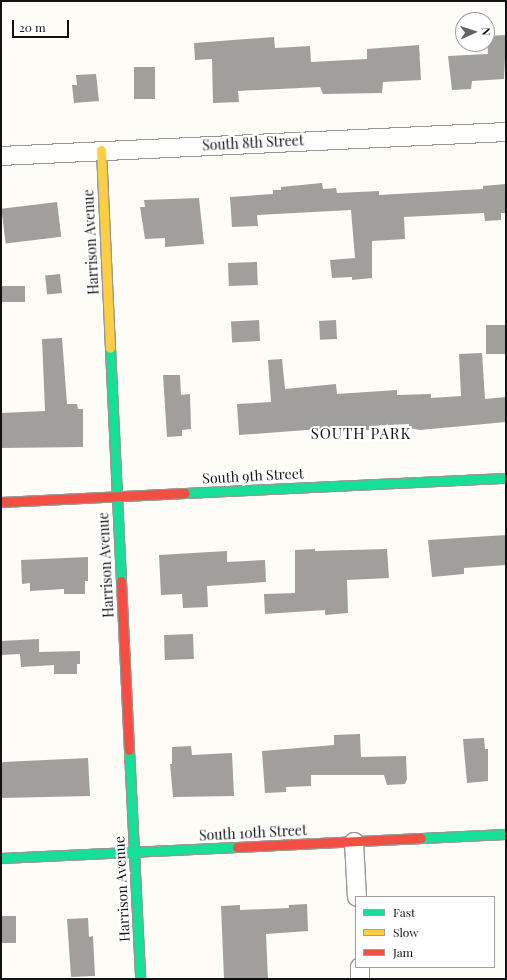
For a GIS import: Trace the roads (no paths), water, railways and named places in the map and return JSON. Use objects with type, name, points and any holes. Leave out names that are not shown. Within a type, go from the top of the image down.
[{"type":"main road","name":"Harrison Avenue","points":[[101,150],[140,979]]},
{"type":"main road","name":"South 9th Street","points":[[1,502],[506,478]]},
{"type":"main road","name":"South 10th Street","points":[[1,858],[506,834]]},
{"type":"street","name":"South 8th Street","points":[[1,156],[101,150],[506,132]]},
{"type":"street","points":[[354,842],[357,896]]},
{"type":"street","points":[[360,968],[360,979]]},
{"type":"district","name":"SOUTH PARK","points":[[361,434]]}]
